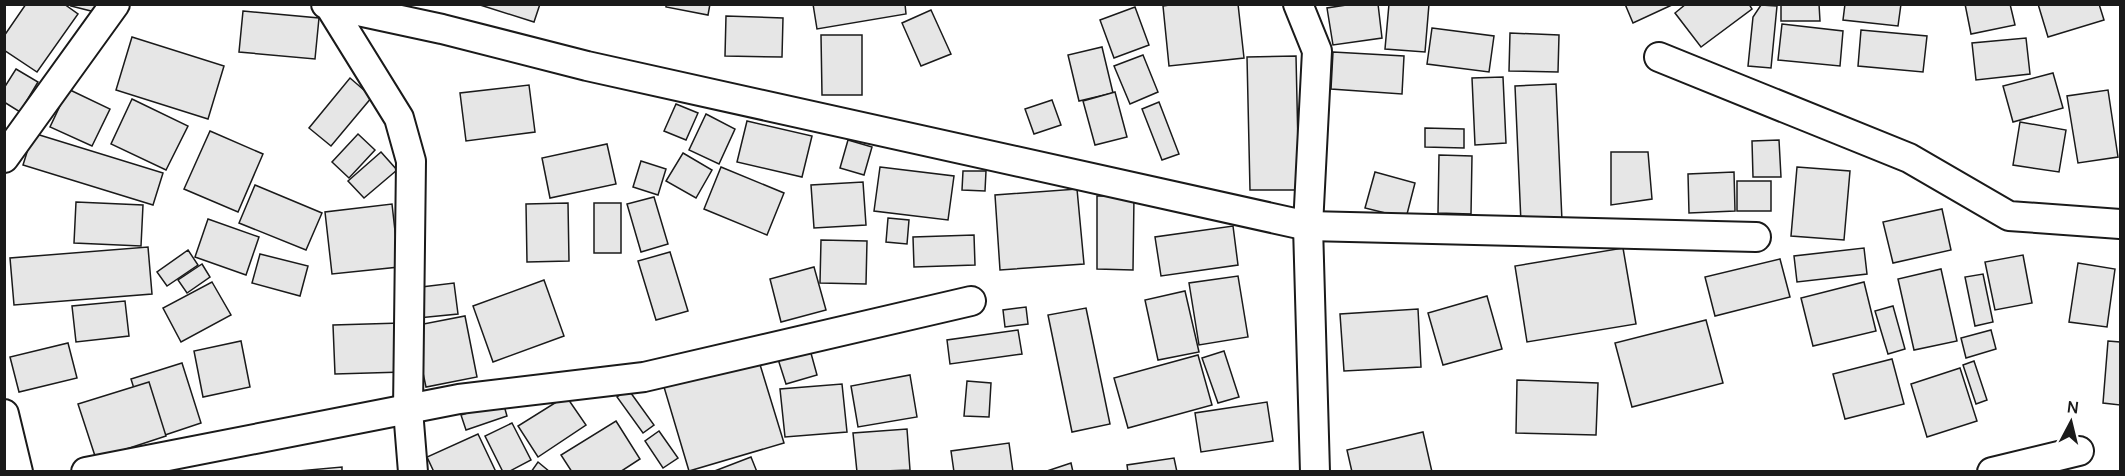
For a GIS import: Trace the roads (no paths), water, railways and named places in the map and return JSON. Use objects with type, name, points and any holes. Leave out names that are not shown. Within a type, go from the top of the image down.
[{"type":"street","points":[[4,158],[115,4]]},
{"type":"street","points":[[1298,4],[1317,51],[1308,226],[1315,471]]},
{"type":"street","points":[[328,5],[442,29],[598,69],[1308,226],[1756,237]]},
{"type":"street","points":[[328,5],[399,118],[411,160],[408,410],[413,471]]},
{"type":"street","points":[[1659,57],[1909,158],[2009,216],[2121,224]]},
{"type":"street","points":[[86,471],[459,399],[644,377],[971,302]]},
{"type":"street","points":[[4,414],[18,471]]},
{"type":"street","points":[[1992,471],[2079,451]]}]
